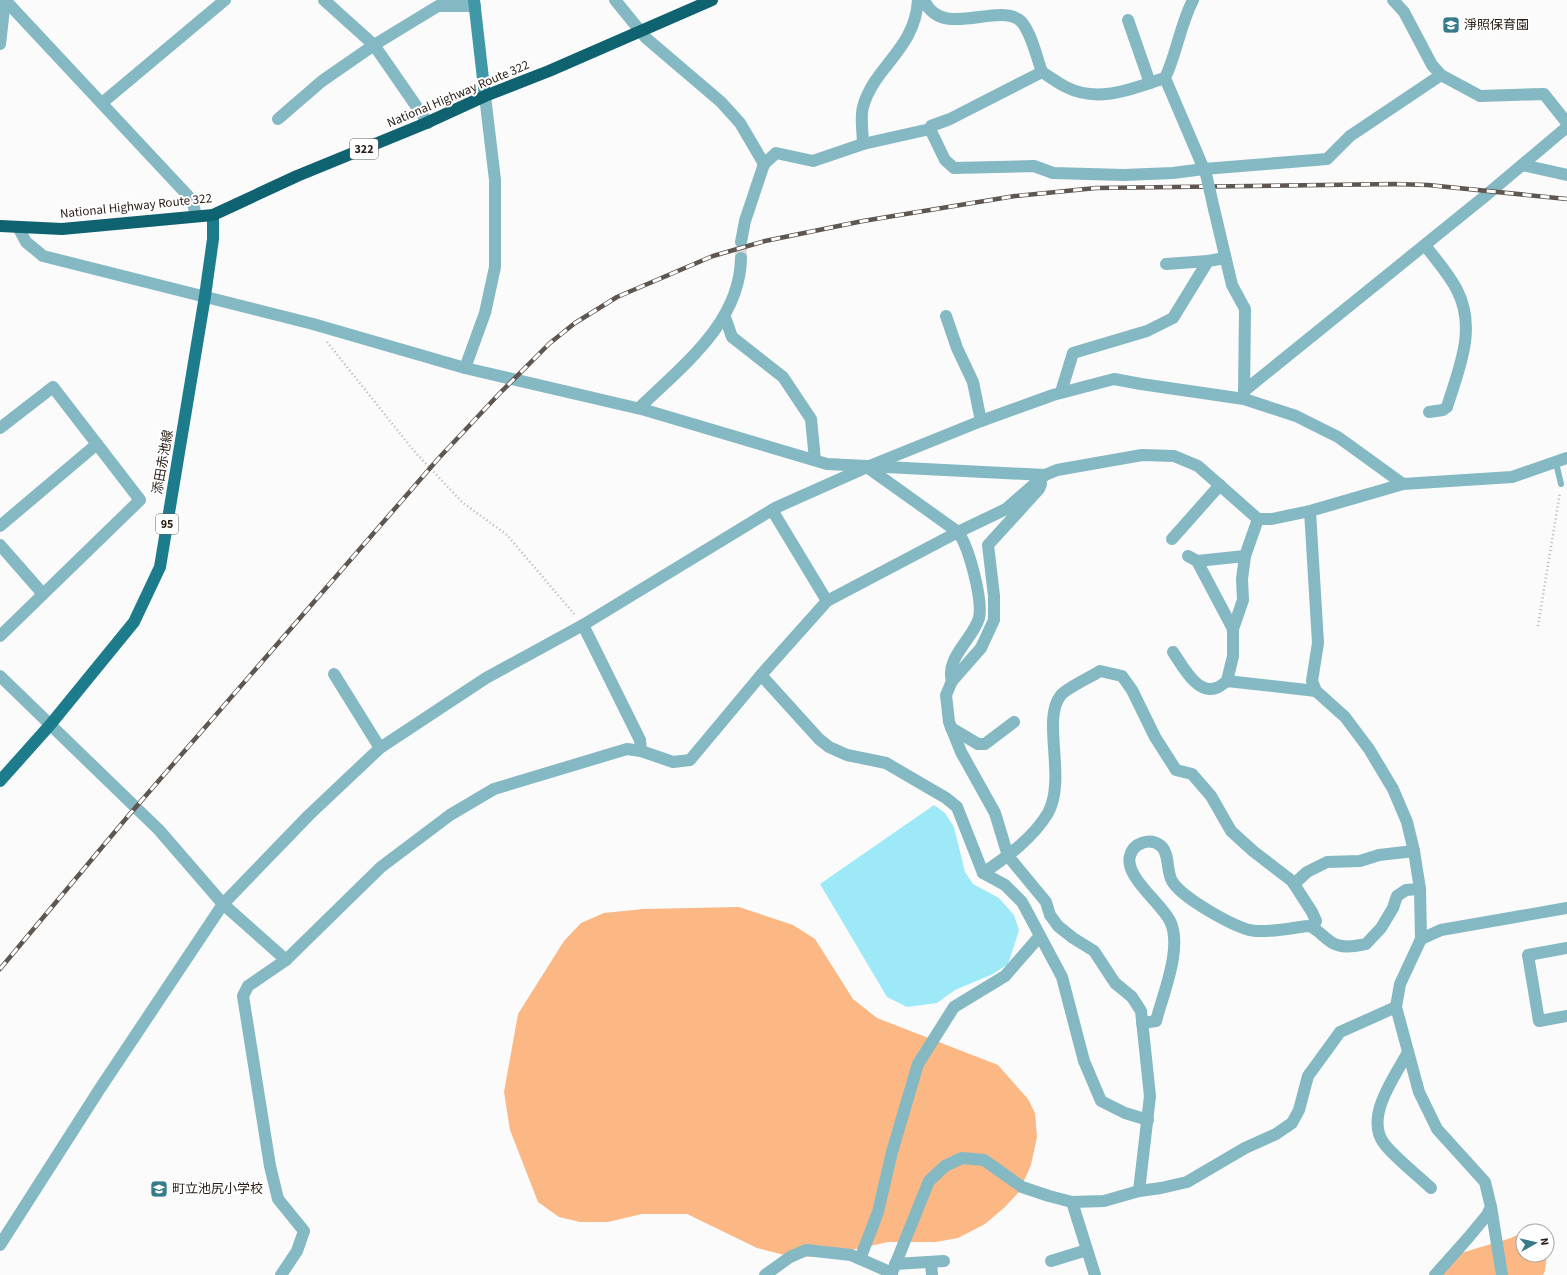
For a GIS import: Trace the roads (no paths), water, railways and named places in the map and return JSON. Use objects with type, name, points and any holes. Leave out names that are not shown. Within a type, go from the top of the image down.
[{"type":"highway","name":"National Highway Route 322","points":[[0,226],[62,229],[196,215],[213,215],[297,176],[428,122],[485,96],[549,71],[640,30],[712,0]]},
{"type":"main road","name":"添田赤池線","points":[[0,781],[50,725],[134,622],[160,567],[205,296],[213,239],[213,215]]},
{"type":"street","points":[[5,0],[192,200],[196,215]]},
{"type":"street","points":[[0,44],[5,0]]},
{"type":"street","points":[[102,103],[225,0]]},
{"type":"street","points":[[324,0],[374,45],[428,122]]},
{"type":"street","points":[[863,144],[862,109],[869,90],[906,42],[918,12],[918,0]]},
{"type":"street","points":[[924,0],[927,7],[942,17],[959,20],[1007,15],[1018,19],[1027,30],[1042,72],[1067,87],[1084,94],[1116,94],[1165,78],[1173,61],[1184,16],[1193,0]]},
{"type":"street","points":[[1393,0],[1404,12],[1432,64],[1441,75],[1480,96],[1544,94],[1567,123]]},
{"type":"street","points":[[619,2],[646,38],[721,102],[740,123],[764,164]]},
{"type":"street","points":[[278,118],[322,81],[374,45],[438,6],[475,3],[496,180],[495,267],[485,313],[465,368]]},
{"type":"street","points":[[1128,20],[1150,83]]},
{"type":"street","points":[[741,242],[745,221],[764,164],[776,153],[813,161],[863,144],[930,129],[931,126],[950,119],[1042,72]]},
{"type":"street","points":[[930,129],[945,160],[954,168],[1034,166],[1053,172],[1124,175],[1205,172],[1327,159],[1350,136],[1441,75]]},
{"type":"street","points":[[1165,78],[1205,172],[1232,285],[1245,308],[1244,395]]},
{"type":"street","points":[[1244,395],[1567,127]]},
{"type":"street","points":[[1522,165],[1567,175]]},
{"type":"street","points":[[18,227],[26,242],[43,256],[313,324],[465,368],[639,408],[827,464],[1045,474],[1057,470],[1142,455],[1174,456],[1198,466],[1258,519],[1272,519],[1310,511],[1403,484],[1512,477],[1562,461]]},
{"type":"street","points":[[1425,244],[1457,290],[1466,317],[1466,343],[1447,406],[1443,410],[1429,412]]},
{"type":"street","points":[[639,408],[712,336],[725,317],[740,275],[741,258]]},
{"type":"street","points":[[1166,264],[1208,261],[1225,258]]},
{"type":"street","points":[[1061,392],[1073,353],[1147,331],[1173,318],[1208,261]]},
{"type":"street","points":[[946,316],[957,348],[973,382],[981,421]]},
{"type":"street","points":[[725,317],[732,337],[783,377],[810,418],[815,460]]},
{"type":"street","points":[[0,1245],[99,1090],[223,904],[309,815],[380,748],[486,678],[583,624],[772,510],[867,467],[981,421],[1061,392],[1114,379],[1141,384],[1244,395],[1296,416],[1338,437],[1403,484]]},
{"type":"street","points":[[0,428],[53,387],[140,500],[0,636]]},
{"type":"street","points":[[0,526],[97,444]]},
{"type":"street","points":[[867,467],[958,532],[965,542],[980,600],[979,617],[972,633],[952,664],[950,673],[952,681]]},
{"type":"street","points":[[282,1275],[297,1251],[304,1231],[278,1199],[270,1166],[243,996],[248,986],[286,960],[381,868],[450,815],[494,789],[627,749],[641,751],[673,762],[690,760],[760,676],[827,601],[958,532],[1006,509],[1045,474]]},
{"type":"street","points":[[1045,474],[1039,489],[988,545],[994,596],[994,620],[981,648],[952,681],[946,695],[949,722],[961,752],[995,813],[1008,856],[1046,902],[1050,915],[1058,926],[1073,938],[1094,951],[1115,983],[1132,996],[1141,1011],[1150,1096],[1139,1191]]},
{"type":"street","points":[[1172,539],[1220,485]]},
{"type":"street","points":[[772,510],[827,601]]},
{"type":"street","points":[[1310,511],[1318,643],[1312,681],[1316,691],[1345,717],[1369,749],[1393,790],[1407,822],[1414,851],[1420,889],[1422,939],[1400,984],[1396,1007],[1419,1092],[1437,1129],[1485,1182],[1491,1206],[1502,1275]]},
{"type":"street","points":[[1227,681],[1233,656],[1233,629],[1243,600],[1242,579],[1245,556],[1258,519]]},
{"type":"street","points":[[0,545],[4,559],[43,594]]},
{"type":"street","points":[[1233,629],[1192,558],[1245,556]]},
{"type":"street","points":[[583,624],[640,740],[641,751]]},
{"type":"street","points":[[1173,652],[1192,679],[1201,687],[1209,689],[1217,688],[1227,681],[1316,691]]},
{"type":"street","points":[[984,873],[1008,856],[1031,834],[1048,813],[1056,785],[1052,725],[1054,707],[1062,694],[1100,671],[1122,676],[1132,690],[1155,737],[1176,770],[1192,774],[1211,796],[1231,831],[1252,851],[1294,884],[1316,921],[1313,927]]},
{"type":"street","points":[[334,674],[380,748]]},
{"type":"street","points":[[0,676],[159,830],[223,904],[286,960]]},
{"type":"street","points":[[760,676],[819,739],[829,747],[847,755],[886,763],[946,798],[957,807],[984,873],[1005,885],[1022,902],[1039,937],[1062,977],[1084,1061],[1101,1100],[1125,1113],[1148,1120]]},
{"type":"street","points":[[951,728],[978,744],[985,744],[1014,722]]},
{"type":"street","points":[[1142,1023],[1156,1021],[1167,979],[1175,937],[1170,921],[1130,869],[1129,857],[1134,848],[1142,842],[1153,842],[1161,846],[1165,851],[1171,880],[1204,908],[1220,917],[1255,931],[1308,926],[1313,927],[1333,943],[1348,947],[1366,944],[1381,928],[1393,908],[1397,896],[1406,890],[1420,889]]},
{"type":"street","points":[[1294,884],[1307,872],[1327,862],[1360,861],[1379,855],[1414,851]]},
{"type":"street","points":[[1422,939],[1441,930],[1567,908]]},
{"type":"street","points":[[860,1259],[878,1212],[892,1152],[918,1064],[954,1007],[1005,976],[1039,937]]},
{"type":"street","points":[[1567,948],[1528,955],[1539,1021],[1567,1016]]},
{"type":"street","points":[[893,1270],[929,1181],[945,1166],[962,1158],[984,1160],[1022,1186],[1049,1196],[1072,1202],[1104,1201],[1139,1191],[1187,1182],[1245,1148],[1276,1134],[1292,1123],[1300,1110],[1308,1076],[1340,1032],[1396,1007]]},
{"type":"street","points":[[1408,1052],[1382,1102],[1377,1117],[1377,1128],[1384,1145],[1431,1188]]},
{"type":"street","points":[[1072,1202],[1095,1275]]},
{"type":"street","points":[[1435,1275],[1487,1215],[1491,1206]]},
{"type":"street","points":[[765,1275],[790,1257],[806,1250],[850,1255],[893,1270],[931,1262],[944,1261]]},
{"type":"street","points":[[1052,1261],[1087,1250]]},
{"type":"street","points":[[931,1262],[932,1275]]},
{"type":"lane","points":[[1561,484],[1562,461]]},
{"type":"water","points":[[934,805],[945,813],[954,827],[965,872],[973,884],[999,898],[1014,915],[1019,930],[1008,964],[993,974],[955,990],[937,1003],[907,1007],[887,997],[820,884]]},
{"type":"tunnel","points":[[741,242],[741,258]]},
{"type":"railway","points":[[0,969],[129,815],[438,459],[499,394],[550,343],[575,323],[617,297],[713,256],[765,241],[863,221],[1015,196],[1096,188],[1394,184],[1428,185],[1567,199]]},
{"type":"place","name":"淨照保育園","points":[[1451,25]]},
{"type":"place","name":"町立池尻小学校","points":[[159,1189]]}]
